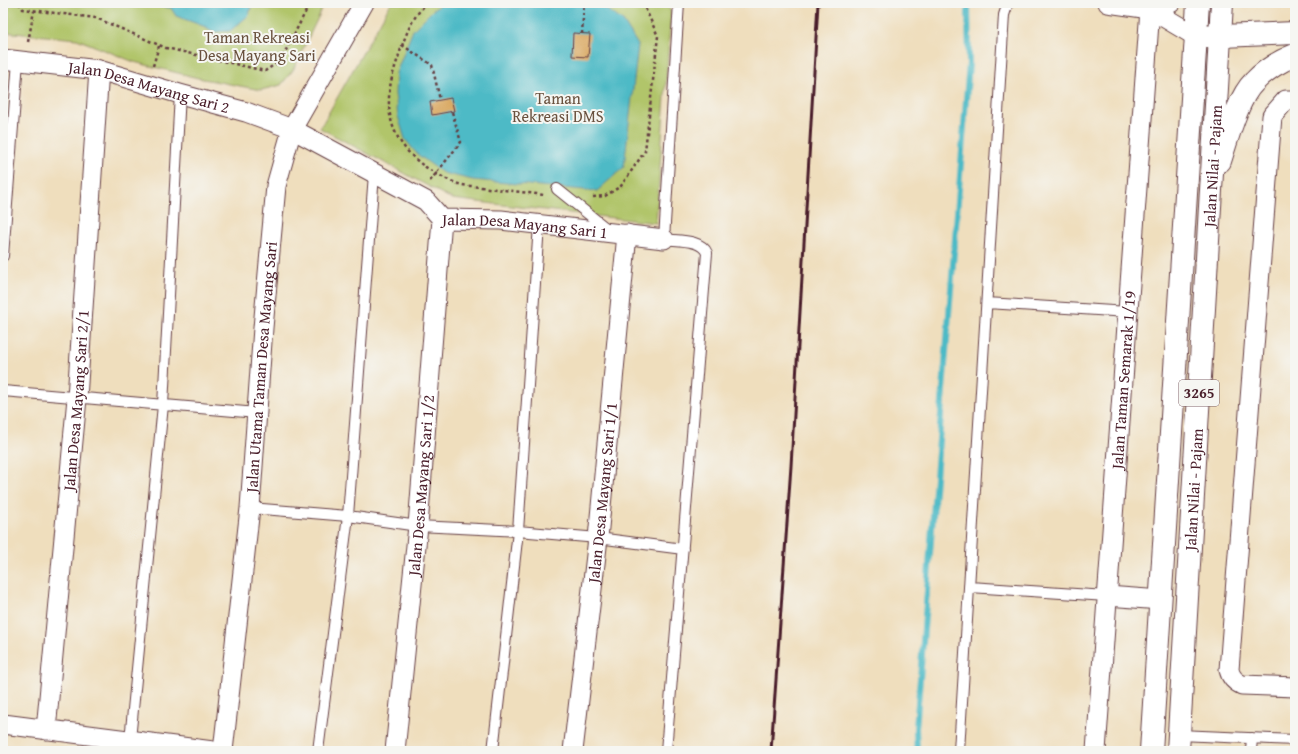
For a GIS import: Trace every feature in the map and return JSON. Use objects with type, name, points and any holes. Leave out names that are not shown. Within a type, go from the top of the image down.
[{"type":"main road","name":"3265","points":[[1197,37],[1198,3]]},
{"type":"main road","name":"3265","points":[[1220,36],[1222,3]]},
{"type":"main road","points":[[1197,37],[1295,33]]},
{"type":"main road","name":"Jalan Nilai - Pajam","points":[[1178,743],[1220,36]]},
{"type":"main road","name":"Jalan Nilai - Pajam","points":[[1151,751],[1197,37]]},
{"type":"main road","points":[[1210,189],[1236,112],[1253,82],[1279,62],[1295,55]]},
{"type":"street","name":"Jalan Utama Taman Desa Mayang Sari","points":[[223,751],[250,508],[263,328],[276,186],[292,129],[364,3]]},
{"type":"street","points":[[1150,9],[1171,3]]},
{"type":"street","points":[[1118,4],[1150,9],[1197,37]]},
{"type":"street","name":"Jalan Taman Semarak 1/19","points":[[1096,751],[1150,9]]},
{"type":"street","name":"Jalan Desa Mayang Sari 2","points":[[15,60],[99,70],[246,112],[292,129]]},
{"type":"street","name":"Jalan Desa Mayang Sari 2/1","points":[[46,730],[77,398],[99,70]]},
{"type":"street","points":[[1295,100],[1286,100],[1272,116],[1229,670],[1235,682],[1242,685],[1295,687]]},
{"type":"street","name":"Jalan Desa Mayang Sari 1","points":[[292,129],[426,201],[442,219],[501,220],[664,239]]},
{"type":"street","name":"Jalan Desa Mayang Sari 1/2","points":[[395,751],[418,526],[442,219]]},
{"type":"street","name":"Jalan Desa Mayang Sari 1/1","points":[[573,751],[598,538],[619,233]]},
{"type":"street","points":[[1107,596],[1161,600]]},
{"type":"street","points":[[3,724],[213,751]]},
{"type":"lane","points":[[666,751],[707,253],[705,247],[700,244],[664,239],[679,3]]},
{"type":"lane","points":[[959,751],[1004,15],[1008,3]]},
{"type":"lane","points":[[3,256],[15,60]]},
{"type":"lane","points":[[130,740],[163,405],[180,94]]},
{"type":"lane","points":[[318,751],[348,516],[374,174]]},
{"type":"lane","points":[[557,189],[619,233]]},
{"type":"lane","points":[[493,751],[518,531],[539,225]]},
{"type":"lane","points":[[987,303],[1128,312]]},
{"type":"lane","points":[[3,391],[257,413]]},
{"type":"lane","points":[[250,508],[348,516],[418,526],[518,531],[598,538],[683,550]]},
{"type":"lane","points":[[970,587],[1107,596]]},
{"type":"lane","points":[[1251,751],[1252,738]]},
{"type":"lane","points":[[1178,743],[1252,738],[1295,740]]},
{"type":"path","points":[[19,3],[23,9],[96,18],[166,48],[265,70],[281,60],[310,3]]},
{"type":"path","points":[[428,3],[421,9],[402,46],[389,85],[390,120],[400,140],[416,161],[458,184],[580,198],[605,196],[621,186],[645,151],[658,36],[645,8],[633,3]]},
{"type":"path","points":[[582,34],[584,3]]},
{"type":"path","points":[[15,60],[34,11]]},
{"type":"path","points":[[402,46],[432,65],[440,100]]},
{"type":"path","points":[[437,173],[461,142],[452,112]]},
{"type":"green space","name":"Taman Rekreasi Desa Mayang Sari","points":[[3,3],[325,3],[293,70],[281,85],[261,90],[198,78],[134,62],[77,39],[3,32]]},
{"type":"green space","name":"Taman Rekreasi DMS","points":[[391,3],[667,3],[671,12],[656,223],[452,199],[320,128]]},
{"type":"water","points":[[147,3],[249,3],[251,8],[249,15],[230,31],[214,32],[206,27],[176,16],[171,8],[153,6]]},
{"type":"water","name":"Taman Rekreasi DMS","points":[[443,3],[562,3],[603,7],[623,21],[638,45],[624,167],[597,191],[473,180],[443,173],[417,154],[405,139],[398,116],[395,94],[396,73],[413,30],[433,10]]},
{"type":"building","points":[[573,33],[590,34],[588,57],[572,56]]},
{"type":"building","points":[[451,98],[454,111],[432,115],[430,102]]},
{"type":"waterway","points":[[917,751],[916,729],[969,63],[968,3]]},
{"type":"railway","points":[[771,751],[791,466],[818,3]]}]
